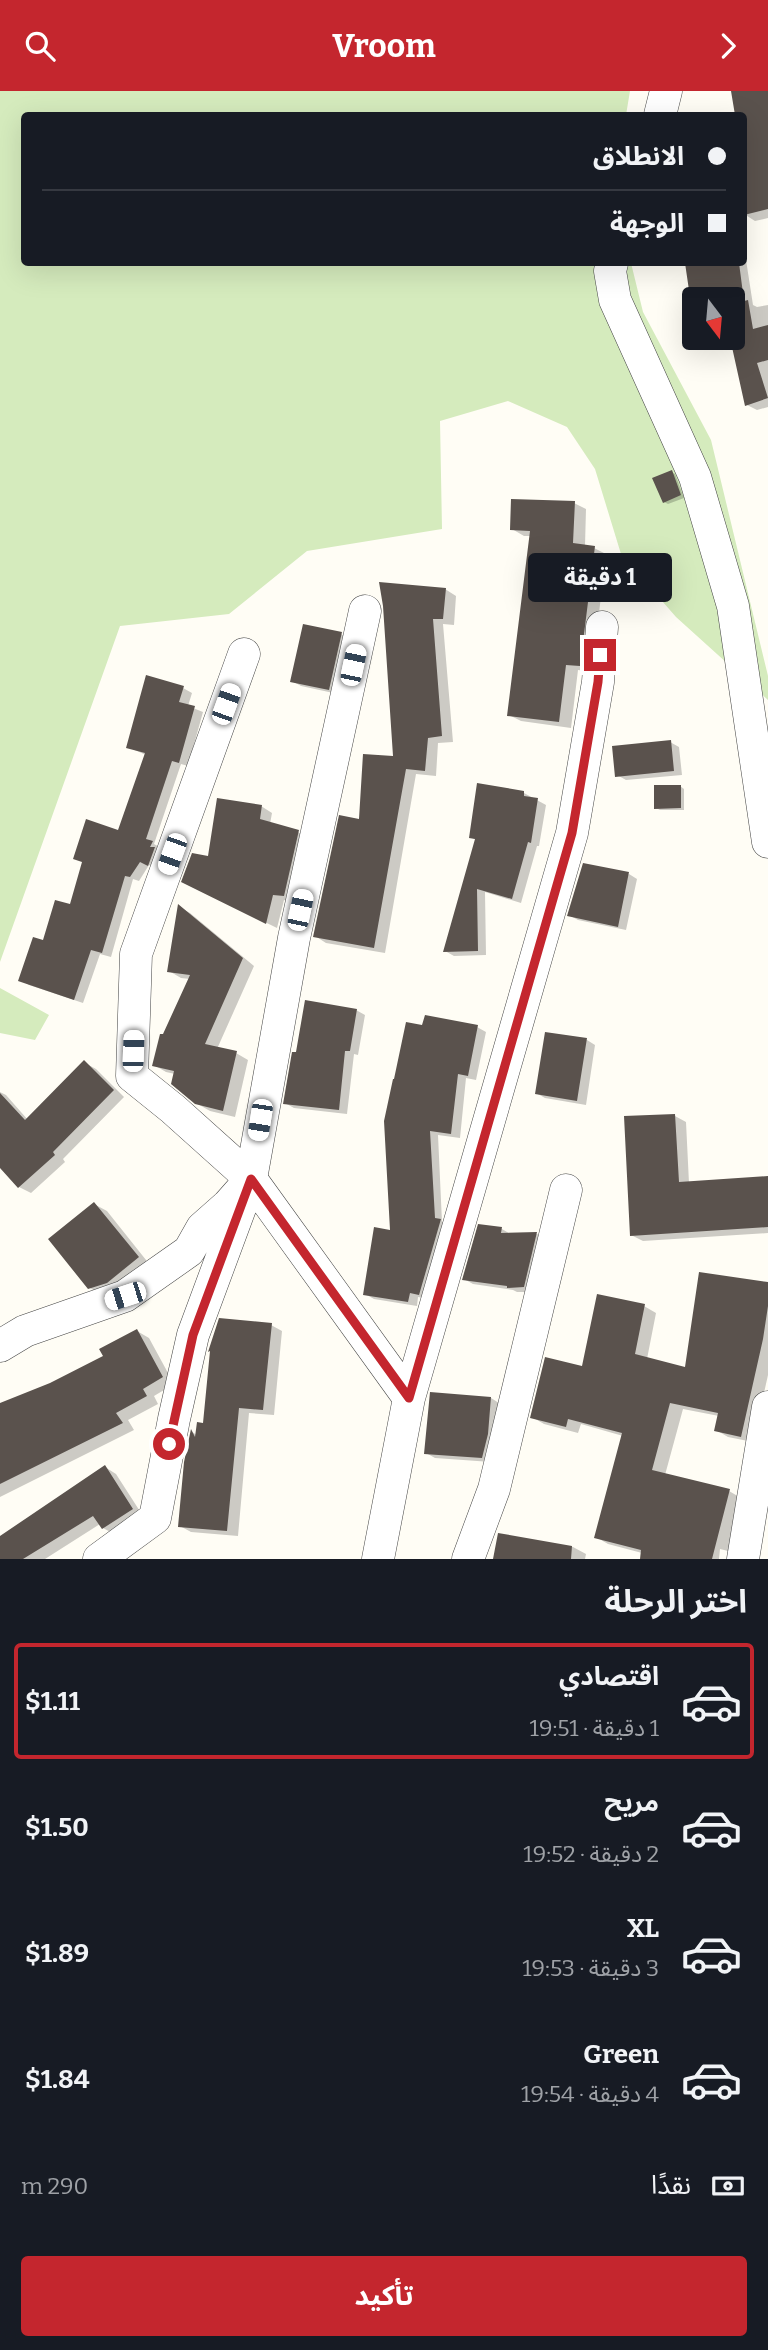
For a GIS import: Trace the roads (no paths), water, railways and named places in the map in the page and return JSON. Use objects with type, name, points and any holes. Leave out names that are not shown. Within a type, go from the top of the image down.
[{"type":"street","points":[[661,112],[666,91]]},
{"type":"street","points":[[611,266],[615,300],[695,477],[733,606],[768,842]]},
{"type":"street","points":[[99,1559],[155,1518],[193,1335],[251,1179],[294,937],[365,611]]},
{"type":"street","points":[[378,1559],[409,1398],[572,833],[598,682],[601,627]]},
{"type":"street","points":[[244,654],[136,954],[132,1076],[251,1179],[409,1398]]},
{"type":"street","points":[[0,1346],[25,1331],[125,1296],[189,1251],[202,1228],[228,1205],[251,1179]]},
{"type":"street","points":[[468,1559],[494,1489],[566,1190]]},
{"type":"street","points":[[743,1559],[768,1407]]}]
